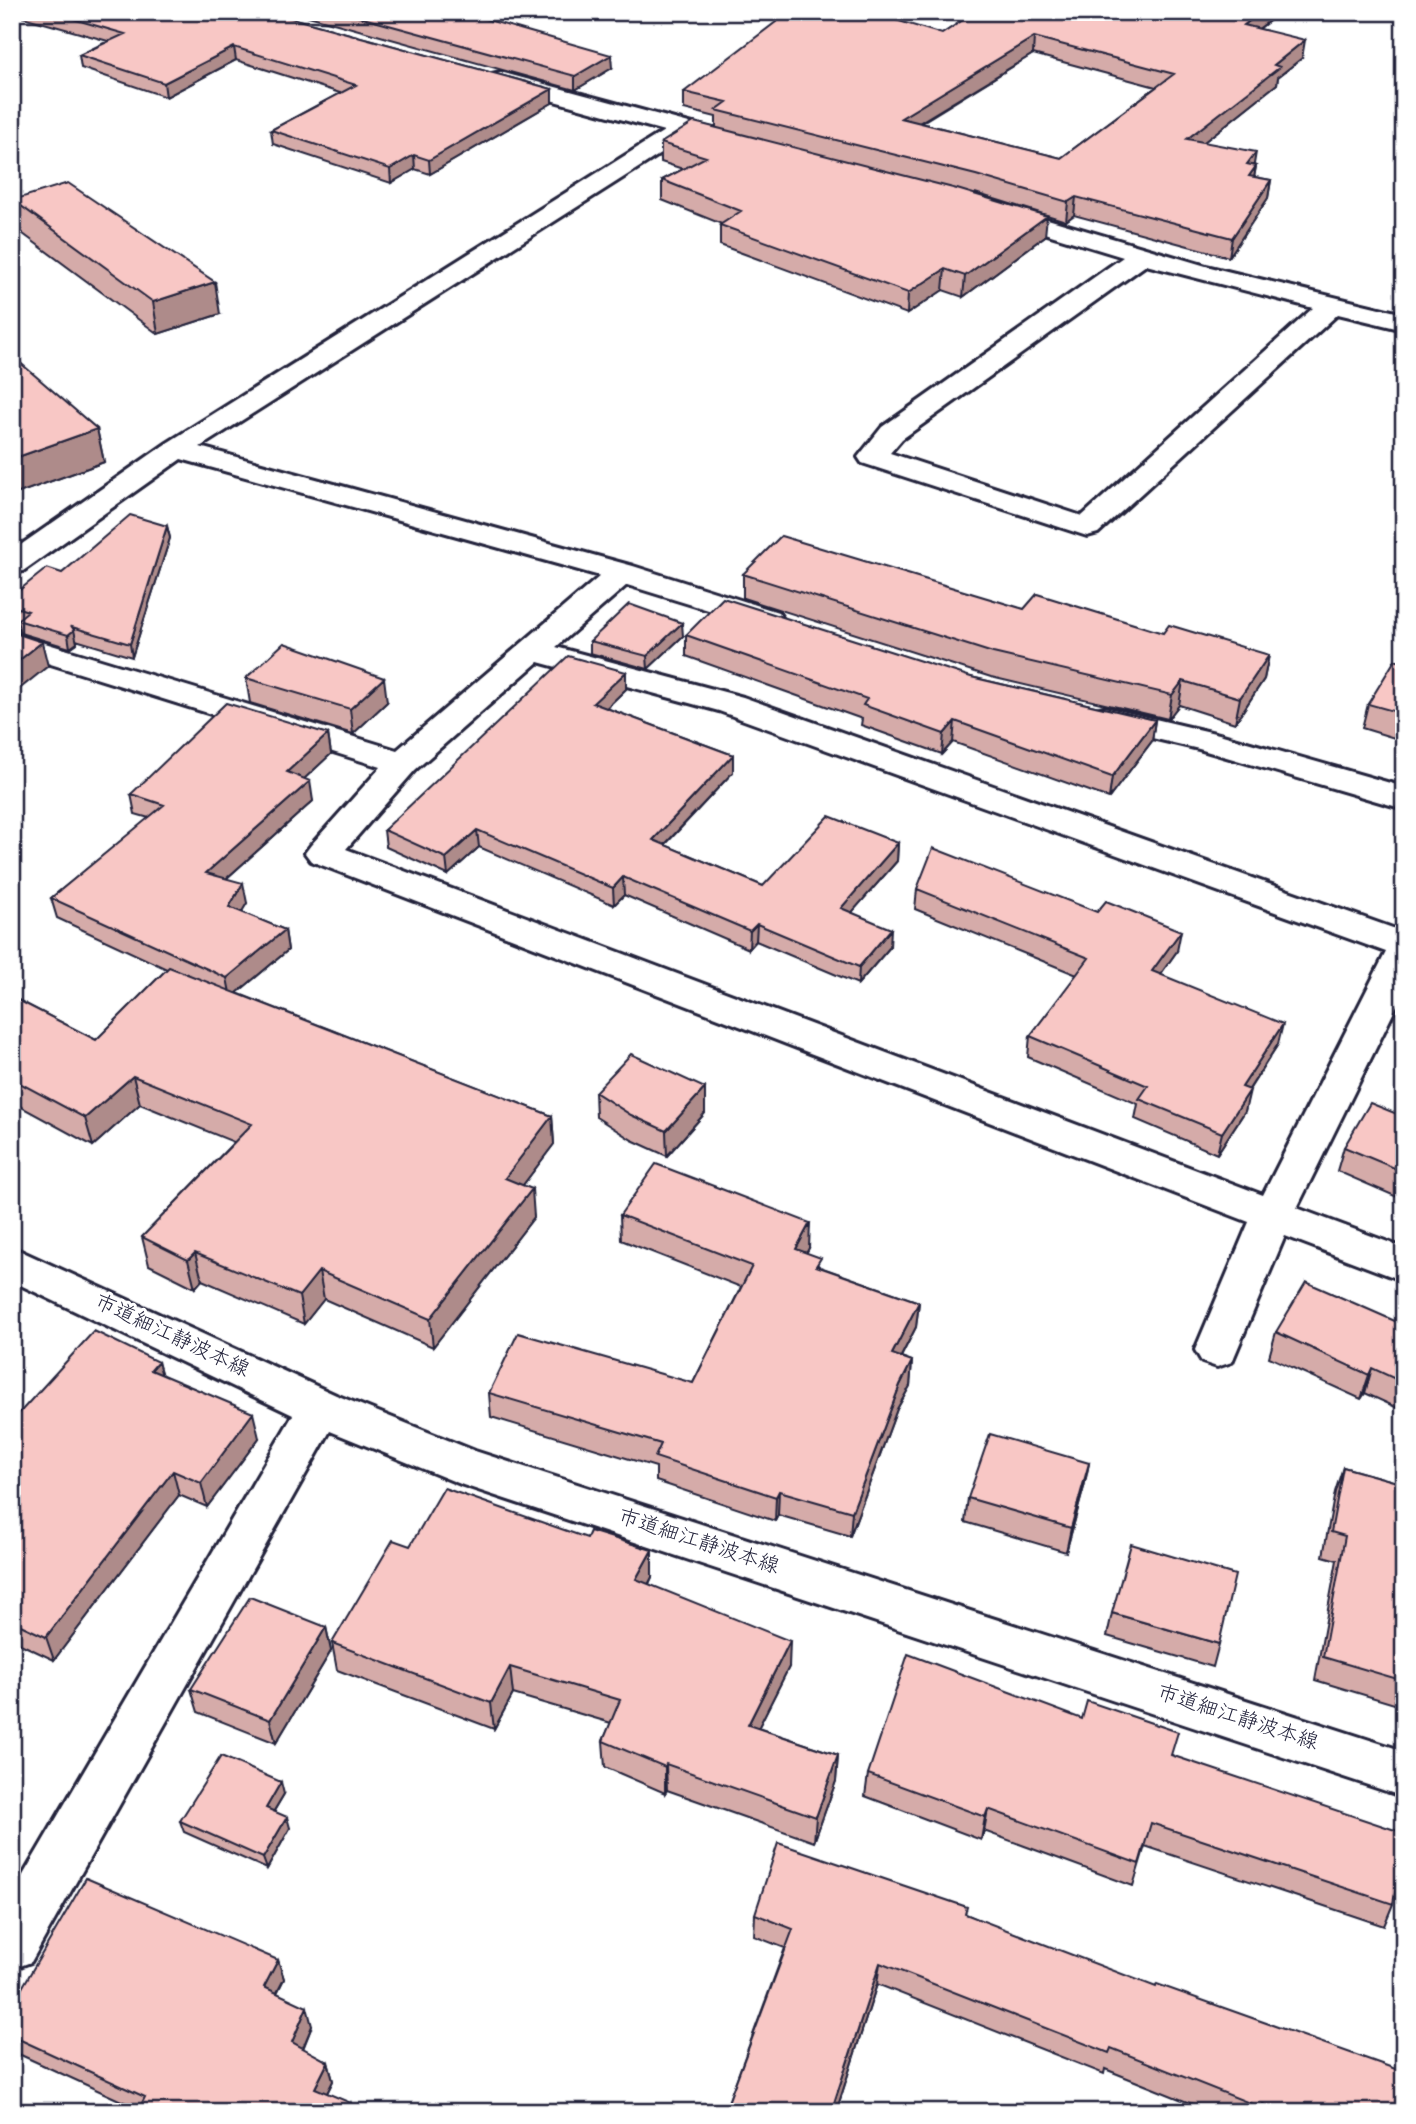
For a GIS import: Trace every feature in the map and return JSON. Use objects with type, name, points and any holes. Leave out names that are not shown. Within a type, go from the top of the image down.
[{"type":"street","points":[[484,74],[750,146]]},
{"type":"street","points":[[12,565],[177,449],[683,129]]},
{"type":"street","points":[[978,205],[1198,272],[1404,322]]},
{"type":"street","points":[[1143,255],[891,433],[872,457],[1087,527],[1332,305]]},
{"type":"street","points":[[177,449],[622,573],[795,629]]},
{"type":"street","points":[[622,573],[403,763],[323,853],[1404,1265]]},
{"type":"street","points":[[12,642],[403,763]]},
{"type":"street","points":[[533,651],[731,704],[1404,945]]},
{"type":"street","points":[[1074,710],[1207,741],[1404,798]]},
{"type":"street","points":[[1217,1350],[1273,1215],[1404,953]]},
{"type":"street","name":"市道細江静波本線","points":[[12,1263],[320,1408],[463,1466],[1404,1774]]},
{"type":"street","points":[[12,1944],[320,1408]]},
{"type":"building","points":[[49,12],[269,12],[552,89],[429,160],[414,155],[390,169],[271,130],[356,85],[234,47],[164,83],[79,55],[125,34]]},
{"type":"building","points":[[341,12],[460,12],[611,55],[575,76]]},
{"type":"building","points":[[789,12],[869,12],[942,34],[975,12],[1261,12],[1244,25],[1305,40],[1274,65],[1280,67],[1187,139],[1256,152],[1247,164],[1256,166],[1249,176],[1271,180],[1232,238],[1076,197],[1068,202],[976,175],[716,110],[727,102],[684,92]],"holes":[[[1034,37],[1174,74],[1061,158],[901,118]]]},
{"type":"building","points":[[694,122],[957,189],[1047,216],[965,276],[945,269],[908,293],[720,225],[741,211],[662,180],[706,157],[661,143]]},
{"type":"building","points":[[68,183],[215,282],[153,302],[13,200]]},
{"type":"building","points":[[17,360],[97,429],[12,459],[12,363]]},
{"type":"building","points":[[130,515],[167,526],[130,644],[72,627],[74,630],[68,635],[17,620],[28,611],[12,606],[12,596],[47,568],[62,573]]},
{"type":"building","points":[[781,536],[1024,609],[1037,594],[1163,633],[1169,625],[1269,655],[1240,698],[1183,681],[1172,695],[993,653],[743,574]]},
{"type":"building","points":[[723,598],[971,677],[1155,720],[1112,777],[955,721],[944,734],[863,705],[867,699],[686,635]]},
{"type":"building","points":[[629,604],[682,623],[647,656],[590,641]]},
{"type":"building","points":[[12,632],[42,642],[12,666]]},
{"type":"building","points":[[284,643],[384,678],[350,709],[246,678]]},
{"type":"building","points":[[568,656],[626,672],[593,703],[733,755],[653,840],[763,886],[829,816],[898,843],[841,908],[891,929],[859,967],[757,924],[750,931],[623,877],[613,888],[477,830],[446,858],[384,830]]},
{"type":"building","points":[[1395,660],[1404,663],[1404,714],[1368,704]]},
{"type":"building","points":[[226,703],[328,734],[287,772],[310,781],[206,873],[243,883],[229,907],[285,930],[227,978],[51,898],[164,805],[131,794]]},
{"type":"building","points":[[933,848],[1097,912],[1106,901],[1181,931],[1152,971],[1283,1024],[1242,1087],[1250,1090],[1222,1133],[1139,1099],[1148,1086],[1030,1036],[1089,958],[917,889]]},
{"type":"building","points":[[169,967],[552,1116],[505,1178],[532,1189],[430,1319],[319,1271],[299,1296],[195,1253],[188,1260],[142,1237],[252,1124],[133,1076],[85,1118],[12,1079],[12,997],[96,1040]]},
{"type":"building","points":[[631,1054],[705,1088],[666,1131],[631,1115],[595,1092]]},
{"type":"building","points":[[1370,1103],[1397,1114],[1404,1104],[1404,1172],[1344,1147]]},
{"type":"building","points":[[656,1164],[810,1223],[796,1249],[821,1258],[816,1266],[919,1302],[892,1354],[912,1361],[900,1385],[852,1512],[779,1491],[776,1497],[655,1457],[661,1444],[489,1393],[518,1333],[693,1383],[752,1266],[620,1215]]},
{"type":"building","points":[[1306,1282],[1404,1325],[1404,1383],[1372,1368],[1369,1375],[1276,1332]]},
{"type":"building","points":[[94,1331],[158,1362],[151,1370],[253,1413],[201,1483],[173,1471],[46,1637],[12,1621],[12,1421]]},
{"type":"building","points":[[990,1434],[1089,1463],[1071,1528],[968,1498]]},
{"type":"building","points":[[1343,1467],[1404,1484],[1404,1681],[1323,1657],[1345,1536],[1331,1532]]},
{"type":"building","points":[[444,1488],[587,1538],[590,1531],[652,1550],[636,1579],[790,1641],[748,1725],[838,1755],[816,1817],[666,1764],[665,1767],[603,1741],[620,1700],[510,1667],[491,1703],[332,1643],[393,1540],[410,1546]]},
{"type":"building","points":[[1131,1544],[1235,1575],[1219,1644],[1112,1613]]},
{"type":"building","points":[[250,1597],[326,1627],[270,1720],[191,1689]]},
{"type":"building","points":[[908,1654],[1082,1719],[1087,1701],[1178,1732],[1171,1755],[1404,1833],[1393,1904],[1151,1823],[1139,1864],[988,1809],[985,1817],[868,1774]]},
{"type":"building","points":[[221,1756],[281,1782],[266,1808],[287,1817],[263,1858],[180,1821]]},
{"type":"building","points":[[778,1843],[967,1907],[965,1914],[1156,1987],[1157,1984],[1404,2072],[1404,2112],[1284,2112],[1263,2104],[1262,2108],[1111,2048],[1109,2053],[880,1963],[831,2112],[735,2112],[726,2108],[793,1929],[755,1914]]},
{"type":"building","points":[[86,1878],[278,1960],[264,1987],[307,2007],[292,2042],[328,2062],[315,2088],[351,2103],[348,2112],[145,2112],[139,2109],[145,2097],[12,2036],[12,2005]]}]
